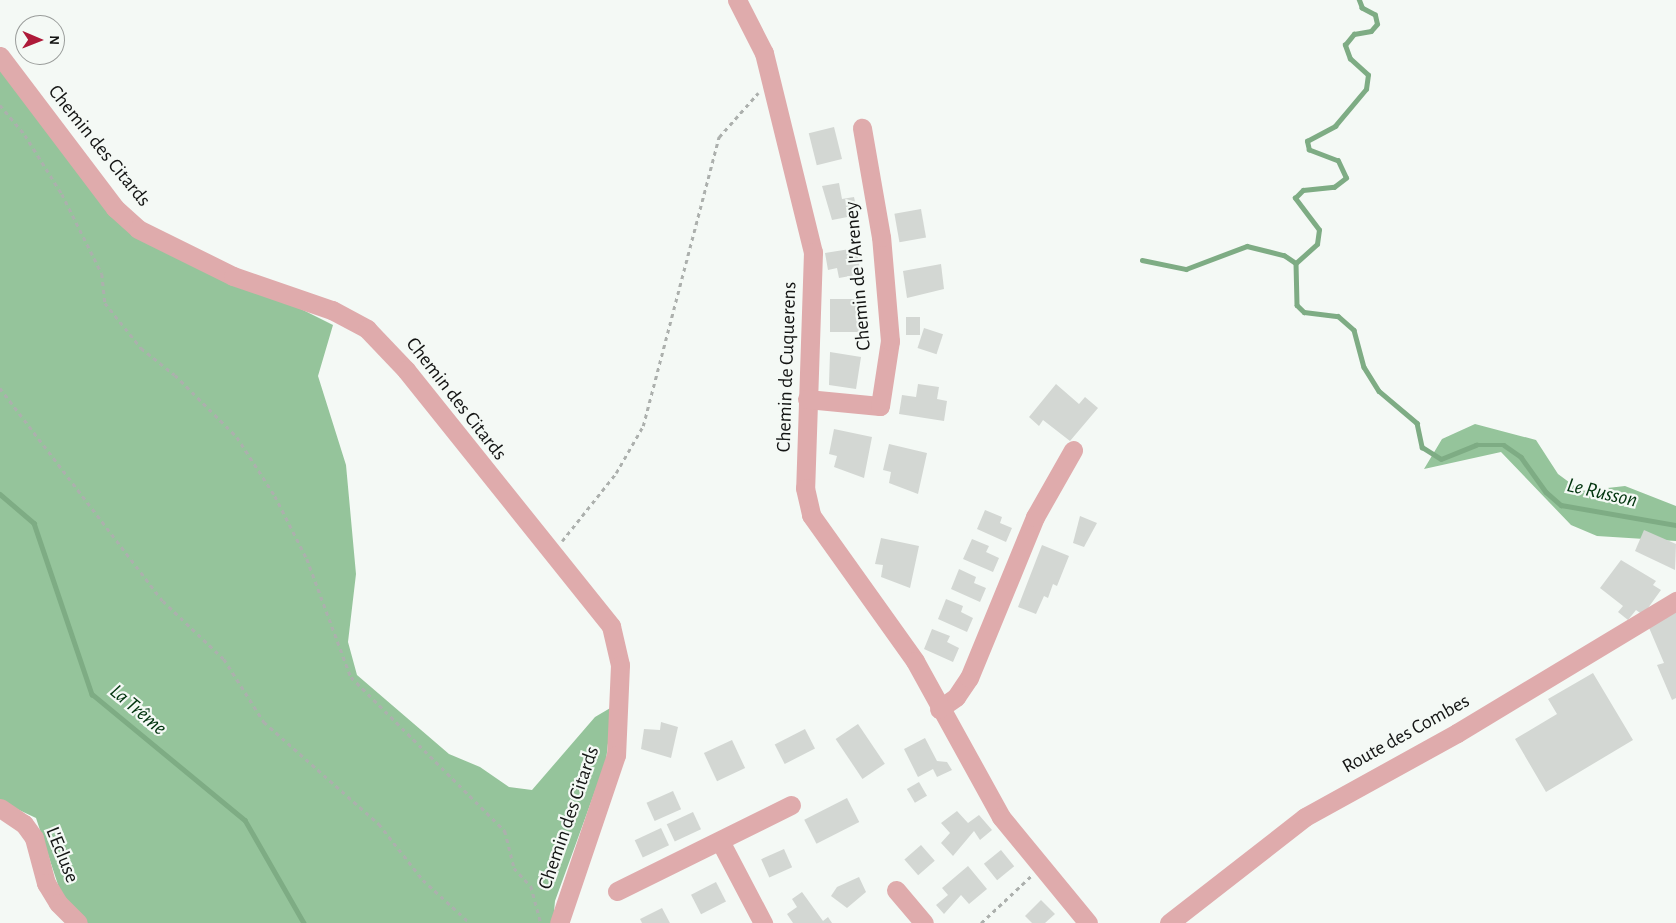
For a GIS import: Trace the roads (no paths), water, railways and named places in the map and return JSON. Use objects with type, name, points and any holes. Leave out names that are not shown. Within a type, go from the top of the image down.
[{"type":"street","name":"Chemin de Cuquerens","points":[[737,0],[759,40],[772,84],[813,252],[805,488],[811,515],[915,661],[939,709],[1001,817],[1088,923]]},
{"type":"street","name":"Chemin des Citards","points":[[0,56],[114,208],[138,230],[233,276],[332,310],[367,329],[406,370],[546,548],[611,626],[620,665],[616,756],[570,879],[559,923]]},
{"type":"street","name":"Chemin de l'Areney","points":[[807,399],[880,406],[890,341],[881,237],[862,128]]},
{"type":"street","points":[[939,709],[956,697],[968,678],[1035,517],[1073,450]]},
{"type":"street","name":"Route des Combes","points":[[1169,923],[1305,817],[1457,733],[1676,601]]},
{"type":"street","points":[[617,892],[791,805]]},
{"type":"street","name":"L'Ecluse","points":[[0,808],[24,824],[34,838],[46,883],[58,903],[78,923]]},
{"type":"street","points":[[720,841],[763,923]]},
{"type":"street","points":[[896,890],[924,923]]},
{"type":"waterway","points":[[1296,263],[1317,244],[1319,230],[1295,198],[1303,190],[1334,187],[1346,178],[1338,161],[1309,150],[1307,141],[1335,126],[1366,89],[1368,75],[1350,59],[1345,45],[1354,34],[1371,31],[1377,24],[1375,15],[1362,8],[1359,0]]},
{"type":"waterway","name":"Le Russon","points":[[1142,260],[1186,269],[1247,246],[1284,255],[1296,263],[1297,305],[1304,312],[1338,316],[1354,330],[1364,367],[1379,391],[1417,423],[1422,447],[1441,459],[1476,445],[1504,445],[1521,457],[1546,492],[1561,505],[1676,525]]},
{"type":"waterway","name":"La Trême","points":[[0,494],[34,523],[92,694],[245,820],[304,923]]}]
